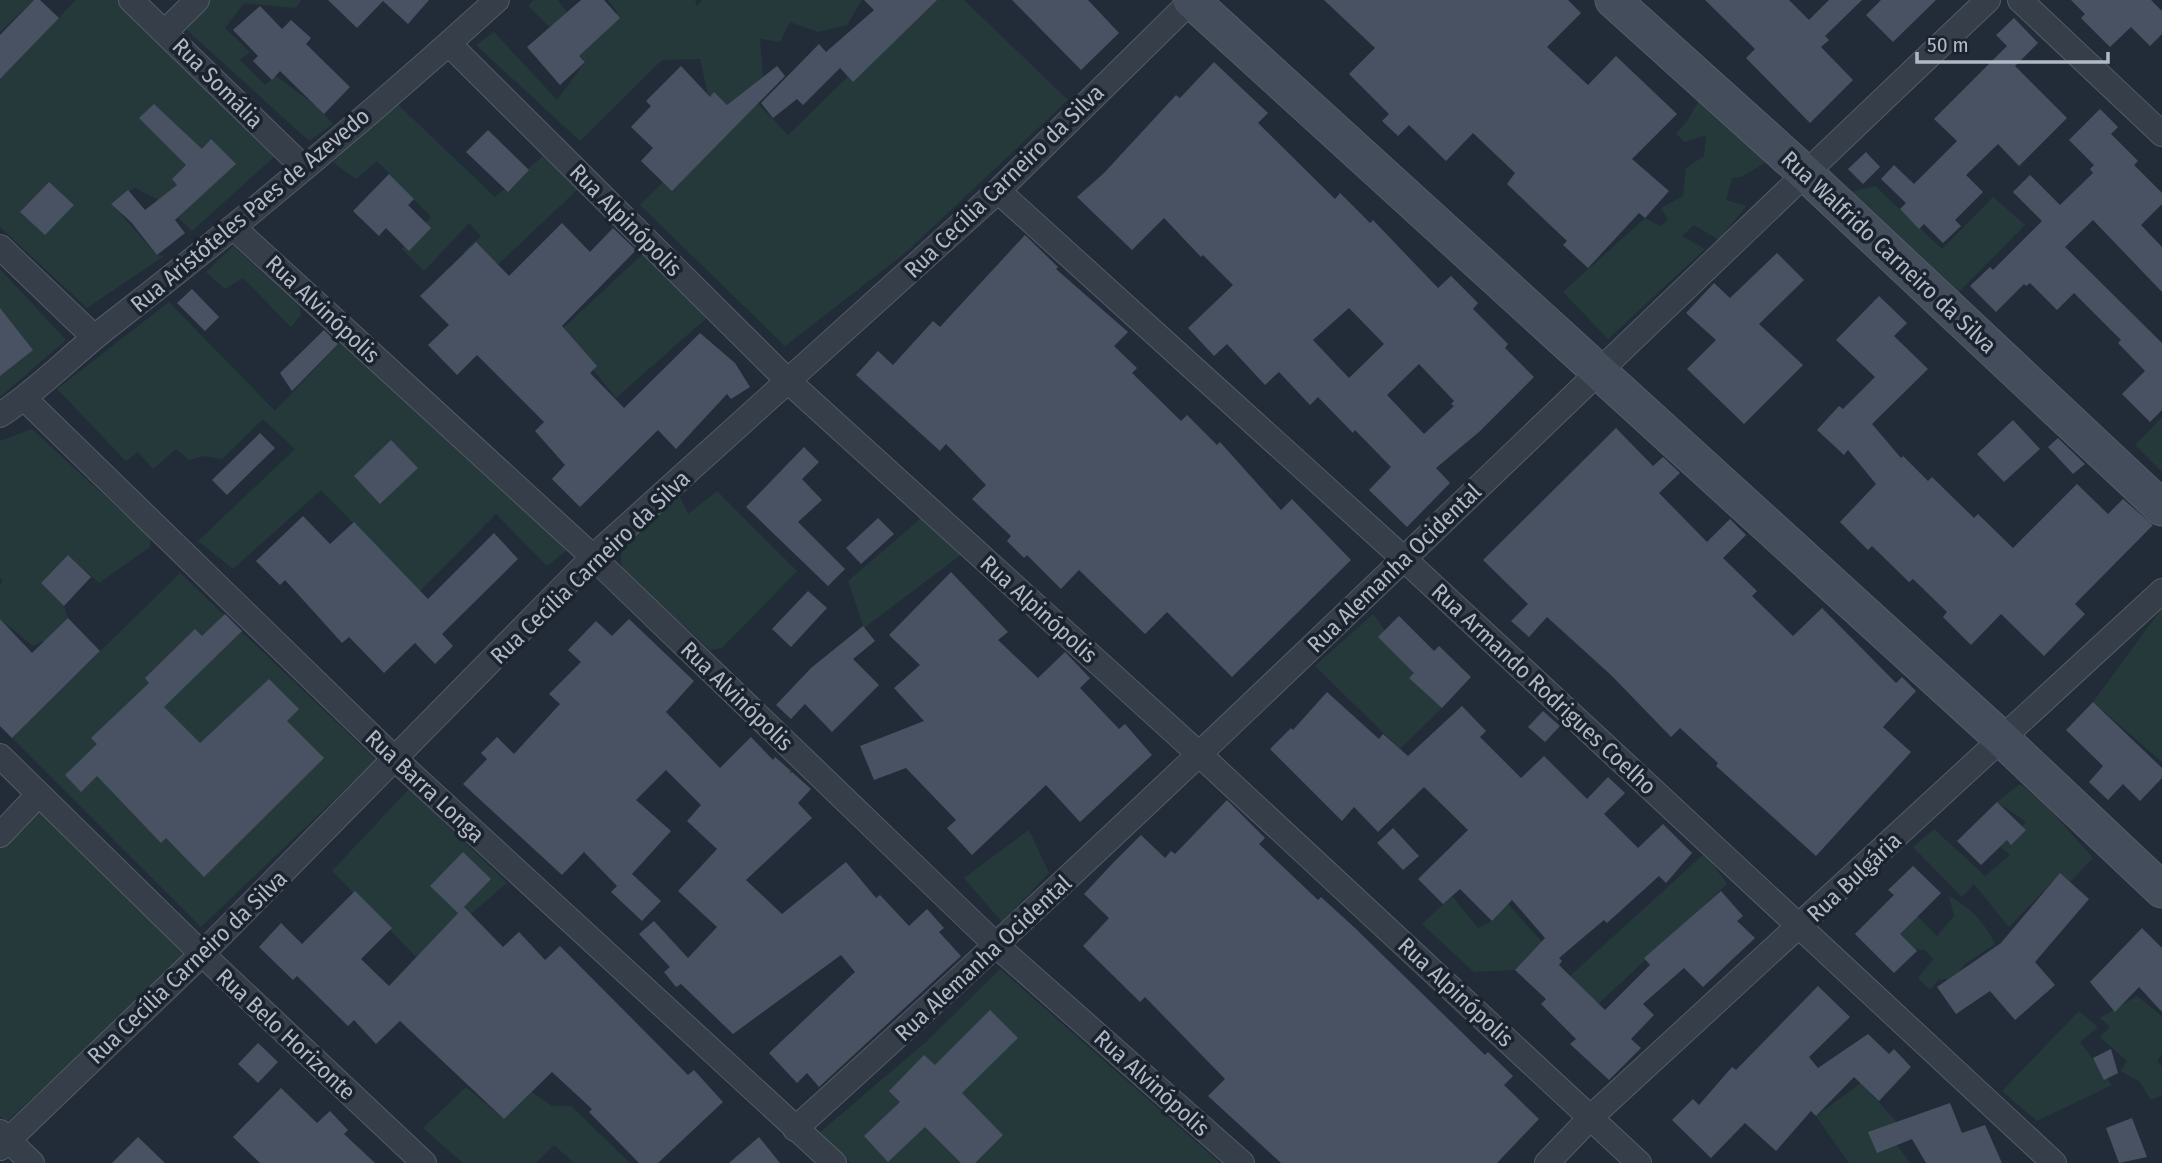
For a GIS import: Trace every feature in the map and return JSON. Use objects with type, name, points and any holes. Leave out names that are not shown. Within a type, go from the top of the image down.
[{"type":"main road","points":[[1191,0],[1597,374],[2002,739],[2162,890]]},
{"type":"main road","name":"Rua Walfrido Carneiro da Silva","points":[[1614,0],[1805,173],[2162,508]]},
{"type":"street","name":"Rua Somália","points":[[131,0],[166,30],[303,167]]},
{"type":"street","points":[[166,30],[197,0]]},
{"type":"street","name":"Rua Aristóteles Paes de Azevedo","points":[[0,415],[25,399],[94,337],[234,228],[497,0]]},
{"type":"street","name":"Rua Cecília Carneiro da Silva","points":[[3,1140],[202,954],[593,558],[998,191],[1191,0]]},
{"type":"street","name":"Rua Alemanha Ocidental","points":[[795,1129],[997,946],[1200,755],[1987,0]]},
{"type":"street","points":[[2020,0],[2162,134]]},
{"type":"street","name":"Rua Alpinópolis","points":[[449,44],[788,381],[1200,755],[1639,1163]]},
{"type":"street","name":"Rua Armando Rodrigues Coelho","points":[[998,191],[1404,559],[2054,1163]]},
{"type":"street","name":"Rua Alvinópolis","points":[[234,228],[593,558],[997,946],[1242,1163]]},
{"type":"street","points":[[0,247],[94,337]]},
{"type":"street","name":"Rua Barra Longa","points":[[25,399],[396,760],[834,1163]]},
{"type":"street","name":"Rua Bulgária","points":[[1547,1163],[1591,1117],[1801,927],[2162,591]]},
{"type":"street","name":"Rua Belo Horizonte","points":[[0,755],[202,954],[424,1163]]},
{"type":"street","points":[[0,835],[39,794]]},
{"type":"street","points":[[3,1140],[32,1163]]},
{"type":"green space","points":[[0,0],[34,0],[0,32]]},
{"type":"green space","points":[[76,0],[119,0],[275,156],[192,231],[159,200],[135,188],[111,203],[157,255],[164,256],[87,308],[0,227],[0,79]]},
{"type":"green space","points":[[206,0],[301,0],[296,8],[244,3],[225,28],[250,52],[240,60],[265,85],[276,76],[319,108],[333,124],[309,141],[187,30],[193,14]]},
{"type":"green space","points":[[533,0],[558,0],[585,38],[617,12],[608,0],[695,0],[697,6],[702,0],[862,0],[847,25],[818,32],[790,22],[780,42],[760,39],[763,77],[750,95],[788,135],[927,0],[964,0],[1068,100],[905,253],[785,346],[640,205],[716,129],[700,59],[662,60],[580,141],[476,45],[494,32],[557,100],[585,62],[528,6]]},
{"type":"green space","points":[[1704,91],[1775,157],[1741,177],[1732,178],[1726,200],[1746,206],[1719,240],[1694,225],[1682,236],[1705,249],[1608,339],[1563,292],[1645,218],[1660,226],[1668,220],[1661,208],[1683,196],[1686,168],[1704,156],[1706,135],[1685,142],[1676,134],[1688,120]]},
{"type":"green space","points":[[392,99],[495,197],[543,156],[578,189],[488,274],[463,252],[481,236],[469,223],[424,271],[402,249],[431,217],[377,161],[356,179],[333,162]]},
{"type":"green space","points":[[1875,186],[1942,249],[1993,197],[2025,225],[1955,296],[1849,192]]},
{"type":"green space","points":[[233,246],[299,306],[301,315],[291,327],[243,278],[225,289],[206,272]]},
{"type":"green space","points":[[646,251],[711,314],[616,398],[561,330]]},
{"type":"green space","points":[[0,269],[66,340],[0,397]]},
{"type":"green space","points":[[169,302],[275,411],[343,339],[571,547],[547,566],[496,514],[420,591],[321,490],[233,569],[198,541],[295,449],[263,419],[222,459],[203,456],[189,460],[176,449],[153,469],[138,452],[126,461],[57,389]]},
{"type":"green space","points":[[2162,417],[2162,472],[2135,445]]},
{"type":"green space","points":[[32,429],[133,522],[150,530],[150,547],[99,583],[68,555],[41,583],[64,606],[68,618],[46,640],[33,646],[0,619],[0,585],[3,581],[0,578],[0,441]]},
{"type":"green space","points":[[677,491],[688,514],[717,491],[797,571],[722,648],[710,650],[622,569],[620,548]]},
{"type":"green space","points":[[926,514],[962,554],[864,628],[848,581]]},
{"type":"green space","points":[[180,573],[376,760],[201,927],[12,738]]},
{"type":"green space","points":[[2162,608],[2162,762],[2093,702]]},
{"type":"green space","points":[[1373,614],[1442,708],[1400,749],[1315,666]]},
{"type":"green space","points":[[2020,784],[2043,802],[2093,858],[2070,882],[2060,874],[2009,927],[1974,884],[1962,897],[1913,847],[1934,829],[1985,876],[2010,855],[2000,847],[2026,822],[1997,802]]},
{"type":"green space","points":[[409,789],[507,883],[418,959],[332,871]]},
{"type":"green space","points":[[40,808],[187,958],[6,1122],[0,1116],[0,849]]},
{"type":"green space","points":[[1029,830],[1049,873],[1002,922],[964,878]]},
{"type":"green space","points":[[1705,853],[1727,884],[1598,1004],[1570,976]]},
{"type":"green space","points":[[1452,896],[1478,928],[1492,921],[1508,904],[1542,942],[1515,970],[1474,972],[1422,924]]},
{"type":"green space","points":[[1949,896],[1976,916],[1995,944],[1965,964],[1952,980],[1939,979],[1930,990],[1918,978],[1933,959],[1925,950],[1901,947],[1895,912],[1912,911],[1937,936],[1954,916]]},
{"type":"green space","points":[[1000,969],[1220,1163],[851,1163],[818,1134],[927,1041]]},
{"type":"green space","points":[[2137,996],[2162,1016],[2162,1054],[2157,1061],[2162,1066],[2162,1095],[2151,1100],[2140,1082],[2121,1071],[2127,1061],[2100,1037],[2110,1027],[2100,1018]]},
{"type":"green space","points":[[2079,1011],[2098,1027],[2080,1042],[2112,1085],[2037,1121],[2002,1091]]},
{"type":"green space","points":[[1861,1083],[1895,1120],[1905,1142],[1897,1145],[1910,1163],[1849,1163],[1816,1116]]},
{"type":"green space","points":[[466,1087],[504,1119],[532,1092],[552,1106],[571,1106],[630,1163],[574,1163],[554,1145],[536,1163],[463,1163],[423,1128]]},
{"type":"building","points":[[34,0],[40,0],[59,18],[0,79],[0,35]]},
{"type":"building","points":[[328,0],[429,0],[408,24],[383,1],[357,28]]},
{"type":"building","points":[[581,0],[604,0],[620,18],[579,56],[585,62],[560,85],[527,47]]},
{"type":"building","points":[[864,0],[937,0],[853,82],[840,68],[803,105],[797,99],[773,118],[761,103],[819,44],[826,52],[874,10]]},
{"type":"building","points":[[1012,0],[1088,0],[1119,33],[1081,70]]},
{"type":"building","points":[[1324,0],[1568,0],[1581,13],[1547,47],[1588,85],[1616,56],[1677,114],[1632,159],[1669,191],[1645,218],[1639,213],[1588,268],[1563,245],[1567,241],[1507,184],[1515,173],[1473,133],[1446,161],[1409,125],[1398,136],[1382,121],[1389,114],[1349,74],[1375,48]]},
{"type":"building","points":[[1705,0],[1789,0],[1809,20],[1829,0],[1862,0],[1825,36],[1829,40],[1821,47],[1853,80],[1810,123],[1746,58],[1755,49]]},
{"type":"building","points":[[1881,0],[1936,0],[1893,42],[1866,15]]},
{"type":"building","points":[[2071,0],[2151,0],[2162,11],[2162,34],[2150,46],[2131,27],[2110,47],[2081,18],[2085,14]]},
{"type":"building","points":[[260,6],[282,29],[291,20],[311,38],[306,44],[350,87],[324,114],[280,71],[272,80],[253,61],[258,56],[233,30]]},
{"type":"building","points":[[2014,18],[2038,43],[2015,66],[2067,118],[2019,166],[1998,144],[1966,175],[1983,192],[1955,220],[1961,226],[1943,243],[1924,224],[1919,229],[1900,209],[1906,203],[1881,179],[1894,165],[1914,184],[1957,141],[1934,119],[2007,46],[1996,35]]},
{"type":"building","points":[[1214,62],[1268,113],[1258,123],[1335,199],[1340,193],[1370,223],[1373,220],[1438,288],[1451,276],[1478,303],[1473,309],[1508,344],[1505,348],[1534,377],[1479,432],[1436,468],[1450,483],[1407,527],[1369,490],[1391,467],[1355,430],[1353,433],[1318,397],[1310,405],[1279,372],[1265,385],[1227,344],[1214,356],[1188,328],[1233,285],[1203,255],[1201,257],[1164,218],[1132,250],[1077,197],[1104,173],[1176,95],[1180,98]],"holes":[[[1349,308],[1384,344],[1349,378],[1313,340]],[[1419,364],[1454,401],[1451,404],[1454,406],[1424,434],[1387,395]]]},
{"type":"building","points":[[681,66],[710,97],[714,92],[727,105],[777,66],[785,76],[672,191],[641,161],[653,148],[631,127],[651,106],[646,101]]},
{"type":"building","points":[[154,104],[202,149],[211,139],[236,164],[175,220],[185,233],[157,255],[131,222],[111,204],[128,190],[145,210],[177,185],[172,179],[186,165],[139,118]]},
{"type":"building","points":[[2100,109],[2118,127],[2111,134],[2138,161],[2134,165],[2162,193],[2162,204],[2141,225],[2162,247],[2162,292],[2093,220],[2065,247],[2162,343],[2162,410],[2150,422],[2122,394],[2145,371],[2118,343],[2121,340],[2074,293],[2057,310],[2030,283],[2026,286],[2024,284],[1996,312],[1970,286],[1990,267],[1993,270],[2042,221],[2013,192],[2030,175],[2060,205],[2093,173],[2090,169],[2094,165],[2069,140]]},
{"type":"building","points":[[488,130],[529,170],[508,192],[466,152]]},
{"type":"building","points":[[1866,152],[1880,167],[1863,184],[1848,169]]},
{"type":"building","points":[[389,174],[414,199],[408,205],[431,228],[409,251],[386,228],[379,236],[353,211]]},
{"type":"building","points":[[49,182],[74,205],[45,235],[20,212]]},
{"type":"building","points":[[562,223],[590,252],[613,228],[636,250],[562,326],[597,366],[590,373],[624,408],[700,333],[735,363],[750,387],[731,399],[727,394],[676,449],[658,430],[580,507],[552,479],[565,465],[535,431],[544,422],[477,355],[457,375],[428,345],[449,325],[420,296],[476,242],[509,276]]},
{"type":"building","points":[[1025,235],[1058,267],[1056,269],[1128,332],[1114,346],[1137,368],[1132,373],[1181,421],[1187,415],[1217,445],[1220,442],[1281,510],[1292,499],[1351,560],[1232,677],[1167,612],[1145,634],[1079,570],[1061,589],[1027,555],[1024,558],[1007,541],[1011,536],[972,499],[986,485],[946,444],[940,451],[856,375],[878,351],[893,365],[933,321],[940,327]]},
{"type":"building","points":[[1777,253],[1804,280],[1759,324],[1803,365],[1744,424],[1687,369],[1716,340],[1686,313],[1714,283],[1730,298]]},
{"type":"building","points":[[192,289],[219,317],[205,331],[177,303]]},
{"type":"building","points":[[1879,296],[1907,323],[1894,336],[1928,369],[1872,424],[1901,458],[1903,456],[1928,481],[1932,477],[1974,518],[1978,514],[2013,548],[2077,484],[2108,514],[2123,499],[2153,525],[2075,604],[2085,614],[2044,656],[2001,614],[1971,645],[1943,617],[1947,612],[1913,579],[1909,582],[1872,546],[1868,550],[1840,522],[1876,484],[1848,450],[1844,455],[1817,430],[1839,406],[1843,409],[1875,377],[1836,340]]},
{"type":"building","points":[[0,308],[33,350],[0,376]]},
{"type":"building","points":[[324,330],[338,344],[292,391],[280,373]]},
{"type":"building","points":[[2013,420],[2040,449],[2004,482],[1977,454]]},
{"type":"building","points":[[1616,428],[1653,466],[1663,457],[1680,473],[1659,493],[1707,542],[1730,519],[1746,535],[1723,558],[1757,591],[1752,596],[1793,636],[1822,608],[1896,683],[1902,677],[1916,691],[1883,727],[1911,752],[1816,856],[1716,766],[1718,763],[1680,728],[1671,737],[1612,676],[1547,617],[1529,637],[1511,621],[1528,604],[1483,560]]},
{"type":"building","points":[[260,433],[275,448],[227,495],[212,480]]},
{"type":"building","points":[[2058,438],[2085,464],[2073,474],[2048,447]]},
{"type":"building","points":[[391,440],[418,468],[380,504],[354,476]]},
{"type":"building","points":[[804,447],[819,462],[802,479],[822,500],[798,522],[845,569],[828,586],[746,507]]},
{"type":"building","points":[[303,516],[330,544],[354,522],[428,599],[494,533],[518,559],[442,634],[453,646],[435,664],[415,643],[384,673],[349,637],[342,643],[285,580],[280,585],[256,561]]},
{"type":"building","points":[[878,518],[894,534],[861,564],[846,548]]},
{"type":"building","points":[[68,555],[91,577],[64,606],[41,583]]},
{"type":"building","points":[[951,572],[1008,632],[998,640],[1038,678],[1065,652],[1090,678],[1080,688],[1119,729],[1125,724],[1152,755],[1080,822],[1046,785],[972,855],[947,828],[956,820],[906,768],[874,780],[860,746],[924,721],[894,688],[920,665],[889,635]]},
{"type":"building","points":[[808,591],[827,608],[791,647],[772,629]]},
{"type":"building","points":[[225,614],[242,631],[164,707],[200,743],[269,679],[299,709],[287,721],[324,758],[204,877],[166,838],[161,843],[97,776],[81,792],[65,775],[97,744],[91,738],[149,683],[145,678],[195,629],[202,636]]},
{"type":"building","points":[[1399,616],[1434,651],[1439,646],[1471,677],[1442,708],[1409,678],[1414,673],[1378,637]]},
{"type":"building","points":[[68,618],[100,651],[12,738],[0,726],[0,619],[32,653]]},
{"type":"building","points":[[629,619],[694,681],[666,712],[720,768],[751,737],[773,760],[775,757],[791,771],[789,774],[792,772],[811,789],[798,803],[812,818],[746,880],[782,914],[846,862],[876,898],[880,895],[909,926],[927,909],[944,928],[939,932],[961,956],[819,1087],[807,1073],[797,1083],[769,1053],[855,972],[841,955],[733,1034],[681,984],[676,987],[664,972],[670,967],[639,934],[654,921],[688,958],[717,927],[678,891],[717,849],[687,821],[701,805],[666,770],[636,800],[671,831],[632,874],[661,901],[642,921],[611,892],[617,886],[584,852],[562,875],[463,784],[487,759],[481,753],[497,737],[514,754],[560,704],[549,694],[581,662],[568,650],[596,621],[612,636]]},
{"type":"building","points":[[863,626],[875,641],[853,659],[879,685],[832,732],[805,704],[791,719],[776,705],[811,668]]},
{"type":"building","points":[[1327,692],[1379,739],[1383,734],[1408,756],[1462,706],[1486,731],[1480,737],[1521,778],[1544,756],[1587,799],[1608,777],[1625,793],[1604,814],[1638,848],[1663,824],[1692,853],[1666,883],[1659,876],[1607,923],[1604,920],[1559,958],[1562,961],[1559,965],[1605,1010],[1650,965],[1644,958],[1721,891],[1743,916],[1737,921],[1755,938],[1703,987],[1684,968],[1643,1004],[1654,1015],[1631,1039],[1641,1048],[1609,1080],[1570,1044],[1576,1039],[1541,1004],[1546,999],[1515,970],[1545,938],[1512,900],[1492,921],[1460,889],[1443,904],[1418,879],[1468,830],[1424,787],[1378,832],[1354,807],[1342,821],[1270,749],[1291,728],[1293,730]]},
{"type":"building","points":[[2093,702],[2162,768],[2162,778],[2140,801],[2123,784],[2108,800],[2089,782],[2103,766],[2066,730]]},
{"type":"building","points":[[1543,711],[1560,726],[1545,742],[1528,727]]},
{"type":"building","points":[[1227,800],[1265,838],[1259,844],[1318,900],[1321,897],[1355,928],[1485,1055],[1488,1052],[1513,1076],[1504,1085],[1539,1119],[1497,1163],[1281,1163],[1208,1096],[1225,1079],[1145,997],[1140,1002],[1083,946],[1109,918],[1084,894],[1112,864],[1141,835],[1165,858],[1171,851],[1175,854]]},
{"type":"building","points":[[1997,802],[2026,830],[2011,845],[2007,840],[1981,865],[1957,841]]},
{"type":"building","points":[[1393,828],[1419,856],[1403,870],[1377,843]]},
{"type":"building","points":[[463,852],[491,879],[458,913],[430,886]]},
{"type":"building","points":[[1913,866],[1941,893],[1900,934],[1917,951],[1894,973],[1855,934],[1894,895],[1888,890]]},
{"type":"building","points":[[2060,873],[2089,899],[2035,962],[2055,985],[2015,1020],[1990,991],[1956,1014],[1937,987],[2001,943]]},
{"type":"building","points":[[355,891],[392,928],[361,959],[389,986],[464,907],[503,947],[519,932],[545,960],[560,946],[688,1075],[694,1070],[723,1102],[658,1163],[639,1163],[589,1112],[592,1109],[552,1072],[504,1119],[400,1021],[376,1044],[354,1020],[348,1026],[297,976],[293,980],[259,947],[281,923],[302,944]]},
{"type":"building","points":[[2142,928],[2162,948],[2162,1012],[2139,987],[2115,1012],[2090,982]]},
{"type":"building","points":[[1818,986],[1850,1017],[1809,1057],[1818,1068],[1868,1034],[1889,1054],[1894,1049],[1911,1067],[1879,1101],[1854,1077],[1816,1116],[1811,1111],[1776,1151],[1745,1123],[1711,1158],[1672,1120],[1693,1099],[1699,1105],[1732,1067],[1736,1070]]},
{"type":"building","points":[[990,1010],[1018,1038],[962,1093],[1003,1135],[975,1163],[961,1163],[925,1127],[888,1162],[864,1136],[900,1102],[889,1091],[924,1055],[935,1065]]},
{"type":"building","points":[[258,1043],[278,1062],[258,1083],[238,1064]]},
{"type":"building","points":[[2111,1049],[2118,1073],[2104,1080],[2093,1058]]},
{"type":"building","points":[[281,1088],[317,1123],[330,1111],[348,1130],[344,1134],[375,1163],[260,1163],[233,1137]]},
{"type":"building","points":[[1950,1103],[1962,1133],[1985,1125],[2002,1163],[1926,1163],[1912,1139],[1877,1153],[1868,1132]]},
{"type":"building","points":[[2132,1118],[2147,1157],[2119,1163],[2106,1128]]},
{"type":"building","points":[[138,1137],[165,1163],[112,1163]]},
{"type":"building","points":[[759,1137],[780,1163],[729,1163]]}]
